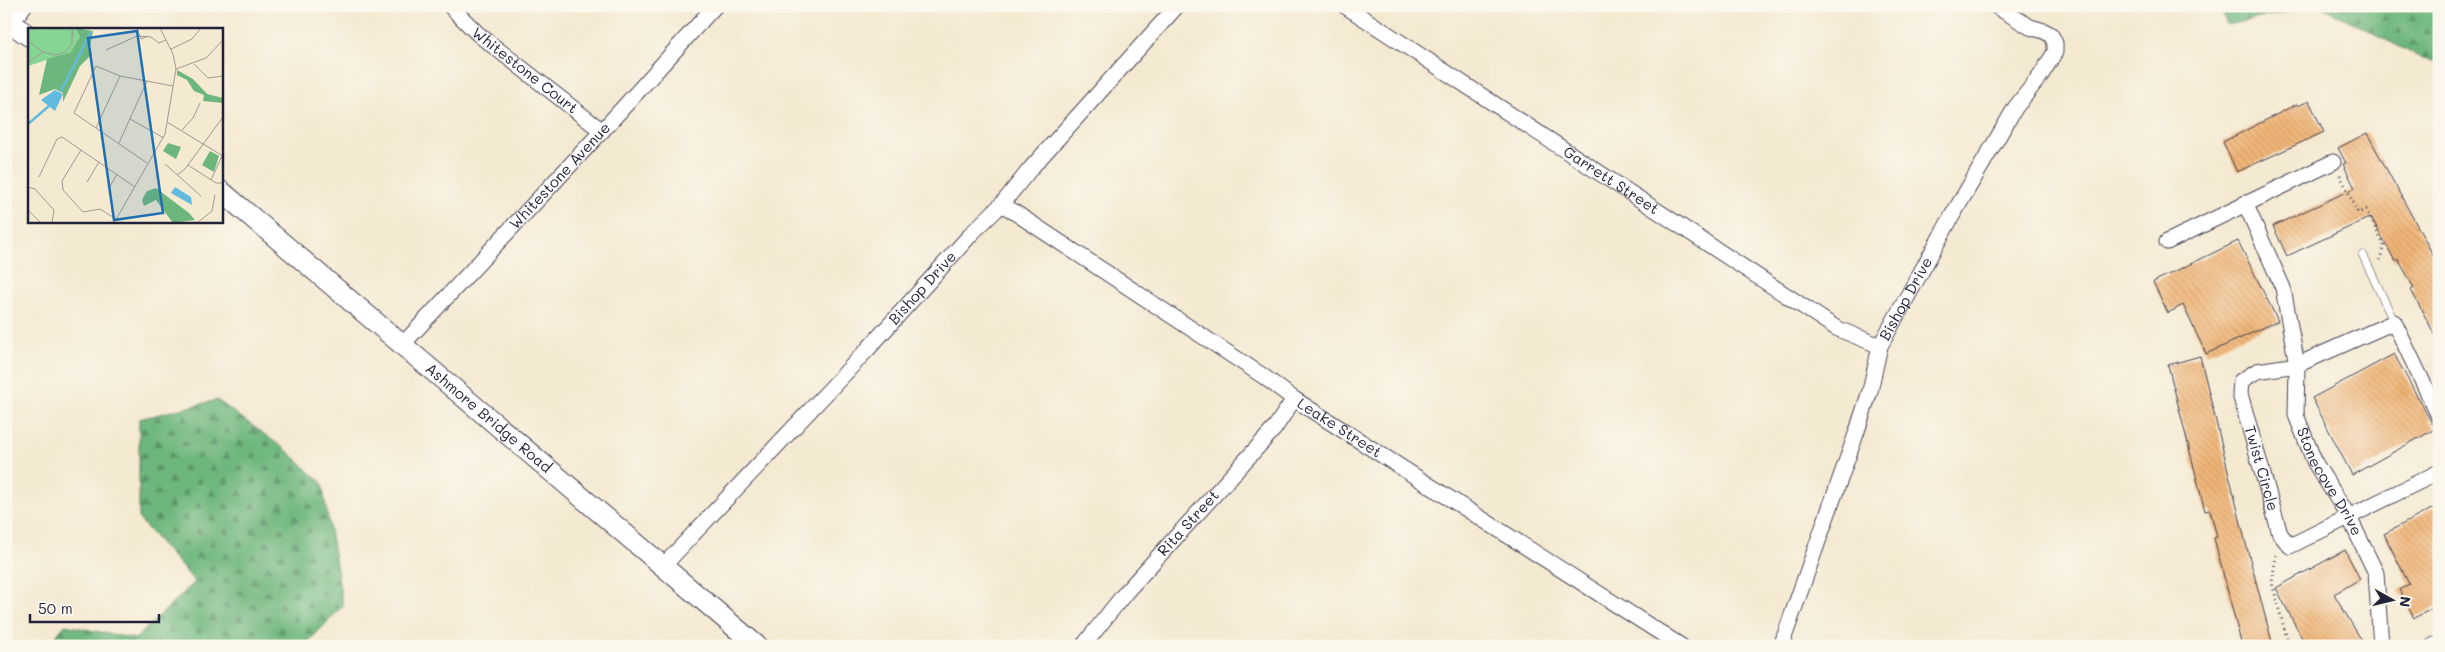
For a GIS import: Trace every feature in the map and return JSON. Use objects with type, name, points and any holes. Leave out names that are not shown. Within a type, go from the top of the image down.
[{"type":"main road","points":[[9,22],[28,35]]},
{"type":"main road","name":"Ashmore Bridge Road","points":[[222,192],[757,646]]},
{"type":"street","points":[[9,22],[24,6]]},
{"type":"street","name":"Whitestone Court","points":[[450,6],[478,34],[602,131]]},
{"type":"street","name":"Whitestone Avenue","points":[[403,344],[602,131],[715,6]]},
{"type":"street","name":"Bishop Drive","points":[[664,566],[867,350],[973,232],[1002,204],[1031,168],[1177,6]]},
{"type":"street","name":"Garrett Street","points":[[1345,6],[1836,328],[1880,346]]},
{"type":"street","name":"Bishop Drive","points":[[1781,646],[1856,434],[1870,391],[1880,346],[1952,216],[2015,108],[2041,75],[2055,52],[2055,43],[2051,35],[2044,30],[2030,27],[1996,6]]},
{"type":"street","points":[[2168,242],[2333,162]]},
{"type":"street","name":"Stonecove Drive","points":[[2245,203],[2282,288],[2296,365],[2296,415],[2316,463],[2349,517],[2376,573],[2381,646]]},
{"type":"street","name":"Leake Street","points":[[1002,204],[1255,371],[1294,399],[1681,646]]},
{"type":"street","points":[[2296,365],[2394,322],[2439,416]]},
{"type":"street","name":"Twist Circle","points":[[2280,534],[2240,394],[2240,381],[2257,371],[2296,365]]},
{"type":"street","name":"Rita Street","points":[[1083,646],[1126,592],[1274,428],[1294,399]]},
{"type":"street","points":[[2280,534],[2290,546],[2439,472]]},
{"type":"street","points":[[2433,646],[2439,643]]},
{"type":"lane","points":[[2363,255],[2394,322]]},
{"type":"path","points":[[2333,162],[2358,213],[2366,210],[2384,245],[2374,280]]},
{"type":"path","points":[[2280,534],[2272,583],[2289,646]]},
{"type":"green space","points":[[2220,6],[2314,6],[2227,25]]},
{"type":"green space","points":[[2321,6],[2439,6],[2439,62],[2423,59]]},
{"type":"green space","points":[[217,400],[286,450],[322,483],[343,606],[304,646],[48,646],[65,625],[135,639],[195,582],[139,519],[139,419]]},
{"type":"building","points":[[2309,101],[2324,132],[2237,172],[2223,142],[2297,104],[2298,106]]},
{"type":"building","points":[[2367,133],[2439,266],[2439,343],[2411,290],[2414,288],[2398,259],[2395,261],[2371,217],[2287,256],[2273,226],[2355,188],[2343,164],[2346,163],[2338,148]]},
{"type":"building","points":[[2238,241],[2278,321],[2206,354],[2183,305],[2168,313],[2153,282]]},
{"type":"building","points":[[2394,354],[2435,429],[2352,475],[2312,398]]},
{"type":"building","points":[[2200,356],[2273,646],[2242,646],[2214,538],[2217,537],[2210,510],[2205,511],[2168,365]]},
{"type":"building","points":[[2439,505],[2439,605],[2414,618],[2399,590],[2409,584],[2384,534]]},
{"type":"building","points":[[2345,550],[2360,579],[2334,594],[2362,641],[2354,646],[2306,646],[2276,588]]}]
